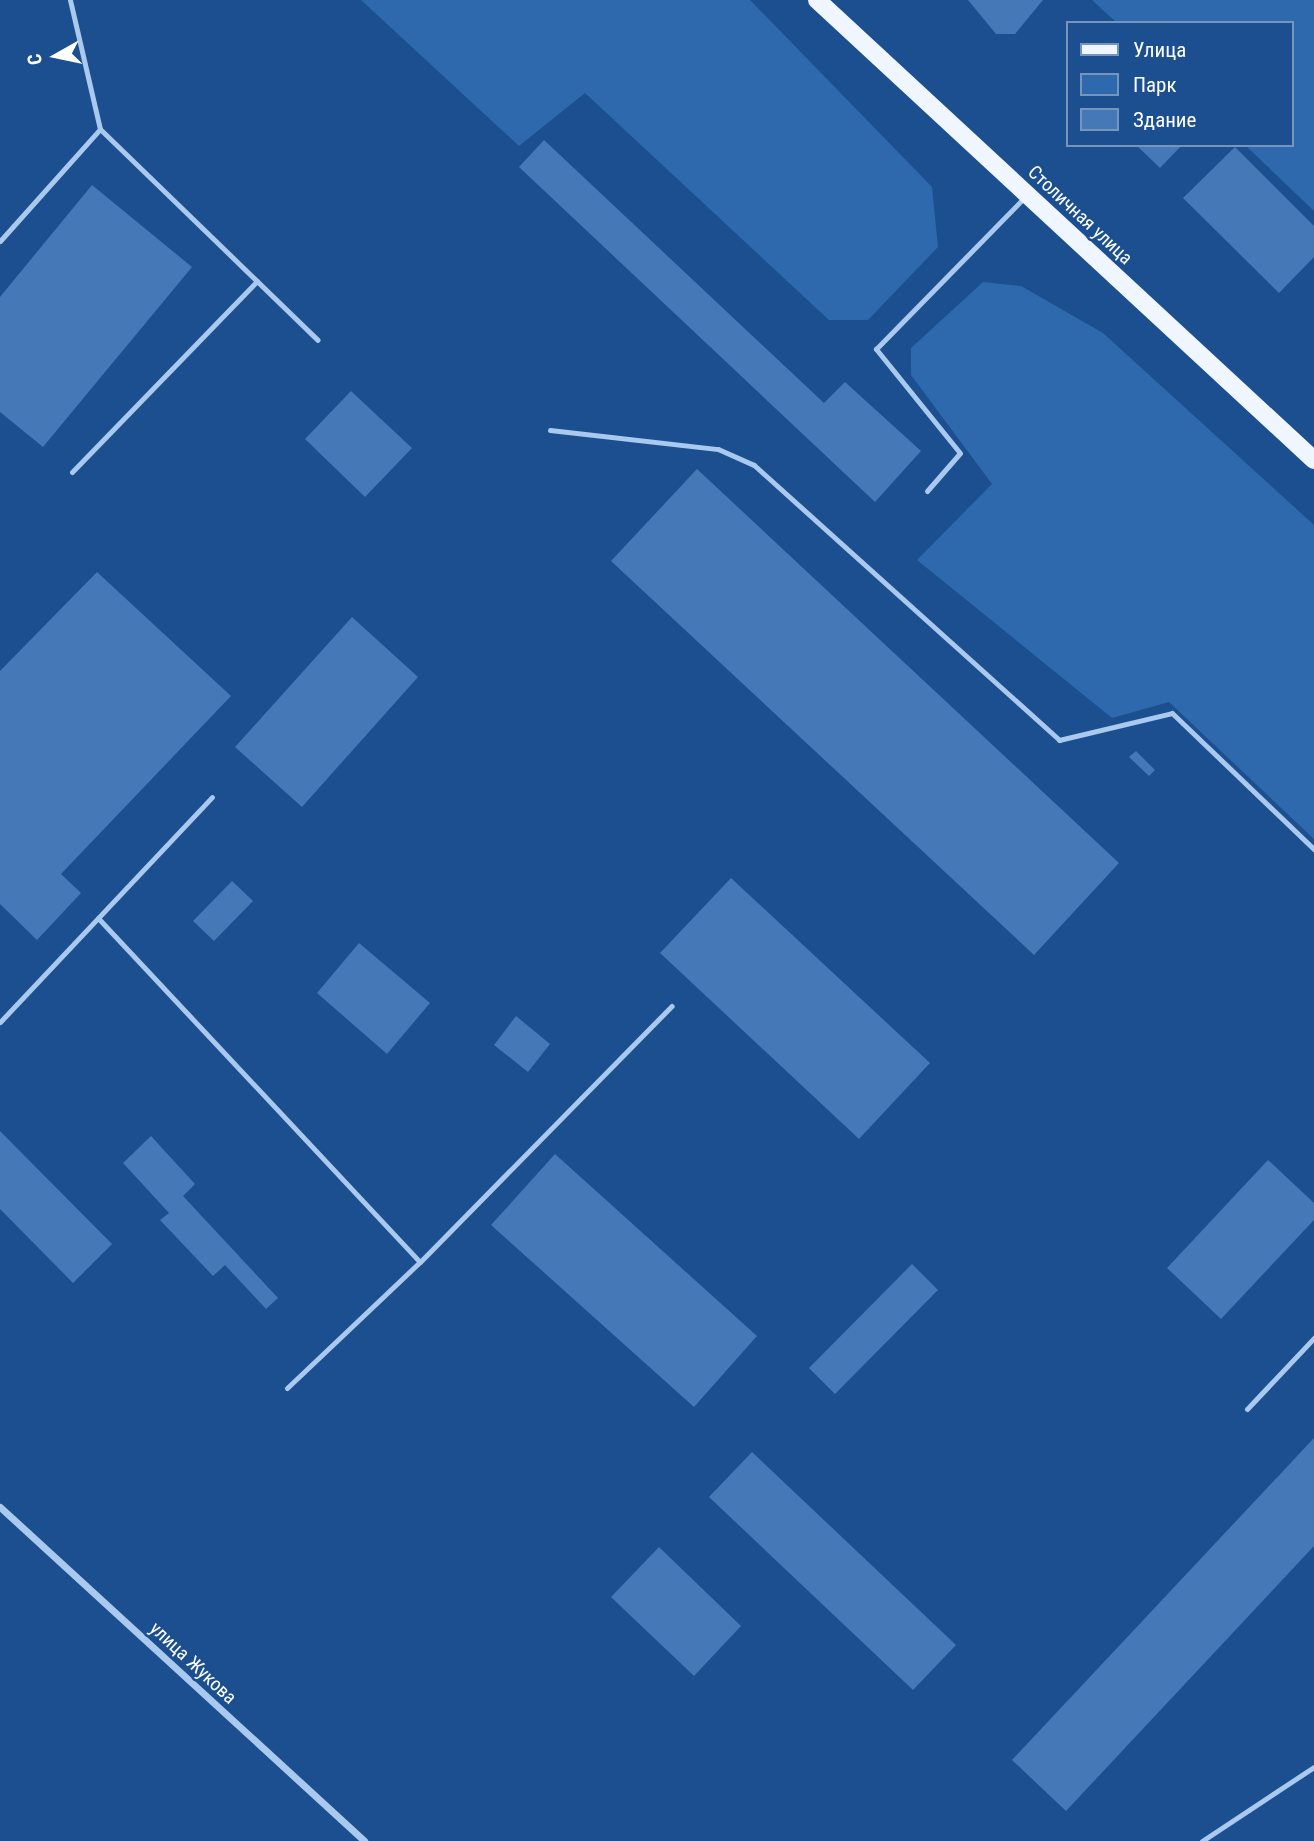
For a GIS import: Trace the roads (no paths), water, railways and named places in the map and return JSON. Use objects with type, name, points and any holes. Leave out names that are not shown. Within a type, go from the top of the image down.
[{"type":"main road","name":"Столичная улица","points":[[819,1],[1314,460]]},
{"type":"street","name":"улица Жукова","points":[[0,1507],[364,1841]]},
{"type":"lane","points":[[70,0],[100,129],[318,340]]},
{"type":"lane","points":[[0,241],[100,129]]},
{"type":"lane","points":[[927,491],[960,453],[876,349],[1027,195]]},
{"type":"lane","points":[[72,472],[257,281]]},
{"type":"lane","points":[[550,430],[719,449],[754,465],[1059,740],[1172,713],[1314,849]]},
{"type":"lane","points":[[0,1022],[212,797]]},
{"type":"lane","points":[[98,918],[420,1262]]},
{"type":"lane","points":[[287,1388],[420,1262],[672,1006]]},
{"type":"lane","points":[[1247,1409],[1314,1338]]},
{"type":"lane","points":[[1202,1841],[1314,1768]]}]
